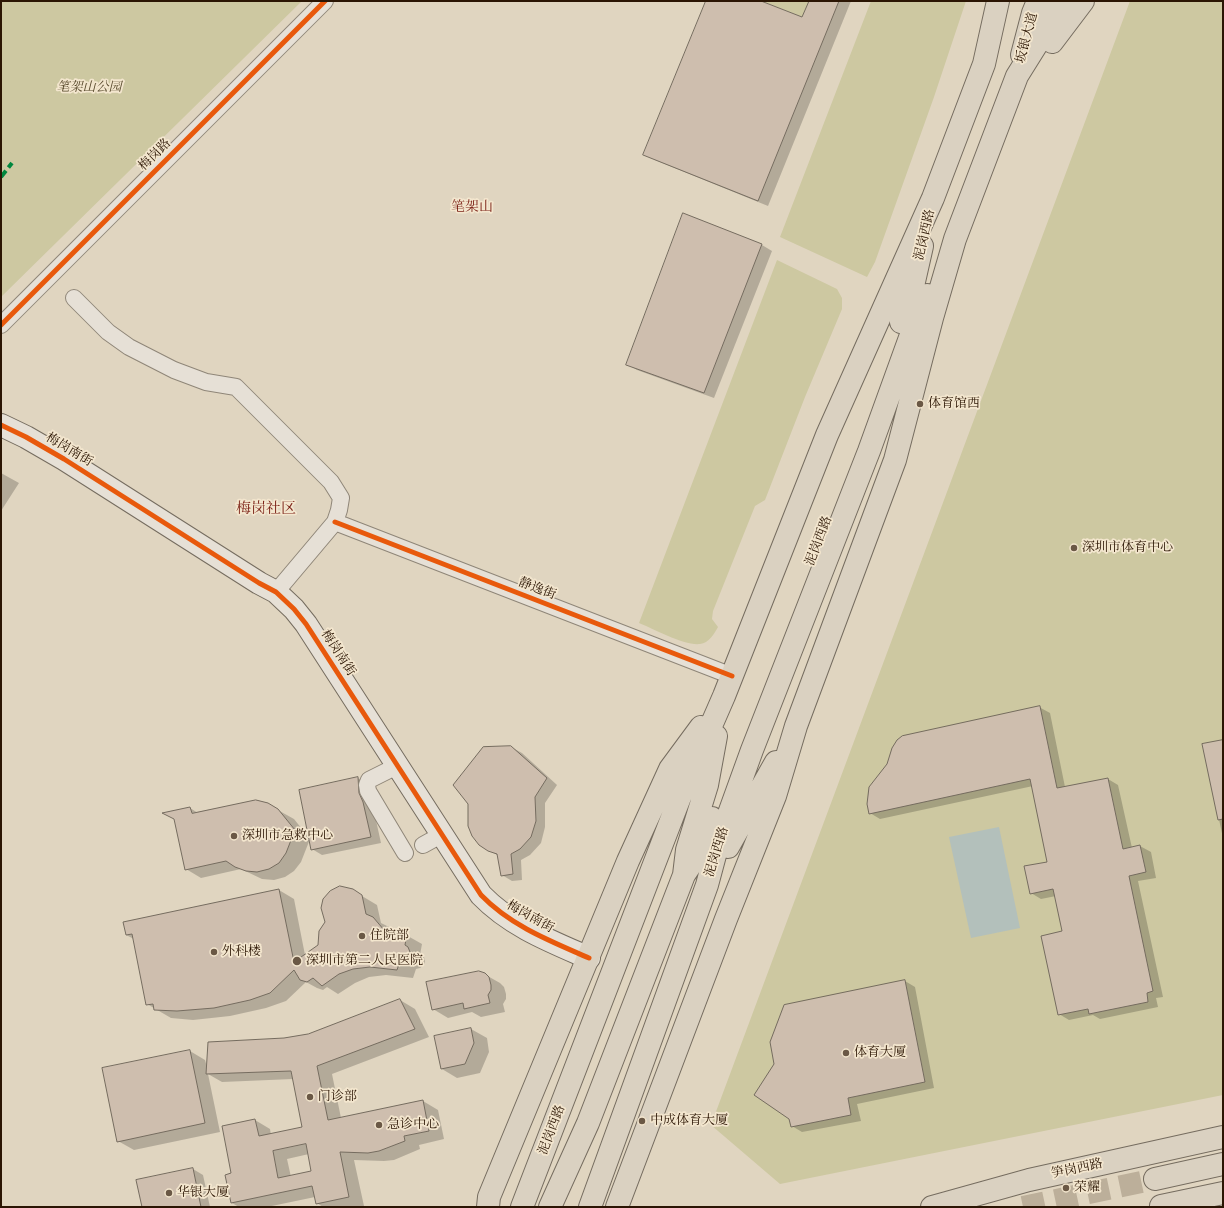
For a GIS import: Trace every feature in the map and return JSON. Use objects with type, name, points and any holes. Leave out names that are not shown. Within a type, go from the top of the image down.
[{"type":"main road","name":"泥岗西路","points":[[522,1207],[680,797],[728,686],[827,435],[933,198],[984,64],[998,1]]},
{"type":"main road","name":"坂银大道","points":[[984,64],[1014,1]]},
{"type":"main road","name":"坂银大道","points":[[1017,76],[1033,13],[1038,1]]},
{"type":"main road","name":"泥岗西路","points":[[622,1201],[724,926],[775,796],[796,726],[895,460],[932,318],[955,239],[1017,76],[1052,20],[1061,1]]},
{"type":"main road","points":[[1017,76],[1051,44],[1083,1]]},
{"type":"main road","name":"泥岗西路","points":[[550,1207],[588,1123],[684,876],[698,854],[779,648],[892,348],[913,286],[933,198]]},
{"type":"main road","name":"泥岗西路","points":[[590,1207],[707,885],[723,829],[752,750],[866,458],[920,310],[955,239]]},
{"type":"main road","name":"泥岗西路","points":[[684,876],[687,850],[707,785],[728,686]]},
{"type":"main road","points":[[488,1207],[489,1196],[628,861],[670,769],[728,686]]},
{"type":"main road","name":"泥岗西路","points":[[707,885],[796,726]]},
{"type":"main road","name":"笋岗西路","points":[[932,1207],[1030,1180],[1223,1137]]},
{"type":"main road","points":[[1155,1179],[1223,1164]]},
{"type":"main road","points":[[1161,1206],[1223,1192]]},
{"type":"street","name":"梅岗路","points":[[1,325],[325,1]]},
{"type":"street","points":[[74,298],[108,332],[129,347],[174,370],[206,382],[236,387],[331,482],[341,498],[335,522],[276,592]]},
{"type":"street","name":"梅岗南街","points":[[1,425],[26,437],[64,459],[246,575],[276,592],[294,609],[306,624],[397,766],[432,840],[480,895],[505,917],[558,945],[589,958]]},
{"type":"street","name":"静逸街","points":[[335,522],[728,686]]},
{"type":"street","points":[[397,766],[369,780],[367,785],[368,791],[405,853]]},
{"type":"green space","name":"笔架山公园","points":[[1,1],[302,1],[1,297]]},
{"type":"green space","points":[[761,1],[816,1],[802,17]]},
{"type":"green space","points":[[871,1],[966,1],[934,97],[875,262],[867,277],[780,237]]},
{"type":"green space","name":"深圳市体育中心","points":[[1130,1],[1223,1],[1223,1095],[780,1184],[711,1125]]},
{"type":"green space","points":[[777,260],[837,289],[842,298],[842,309],[805,397],[765,500],[755,506],[713,611],[712,619],[718,627],[711,638],[706,642],[694,644],[639,623]]},
{"type":"shaded area","points":[[999,827],[1020,928],[971,938],[949,837]]},
{"type":"building","points":[[706,1],[761,1],[802,17],[809,1],[839,1],[758,201],[643,155]]},
{"type":"building","points":[[683,213],[762,244],[704,393],[626,365]]},
{"type":"building","points":[[1040,706],[1057,788],[1108,778],[1123,849],[1140,845],[1146,872],[1129,876],[1153,991],[1147,993],[1148,1002],[1089,1014],[1088,1009],[1058,1015],[1041,936],[1062,931],[1053,889],[1030,894],[1024,866],[1047,862],[1030,779],[869,814],[867,804],[869,787],[887,764],[892,748],[897,740],[902,736]]},
{"type":"building","points":[[1223,740],[1223,819],[1218,820],[1202,744]]},
{"type":"building","points":[[511,746],[547,778],[535,797],[536,821],[531,837],[520,849],[511,854],[513,874],[501,876],[497,854],[488,851],[479,845],[472,836],[468,826],[468,804],[453,785],[483,747]]},
{"type":"building","points":[[358,777],[359,793],[363,802],[371,837],[311,850],[299,790]]},
{"type":"building","name":"深圳市急救中心","points":[[256,800],[268,803],[278,809],[295,830],[286,853],[279,863],[269,869],[257,872],[246,871],[235,867],[226,861],[185,870],[174,819],[162,813],[190,807],[192,813]]},
{"type":"building","name":"外科楼","points":[[340,886],[353,889],[362,895],[366,914],[373,917],[384,930],[407,934],[405,945],[408,947],[410,952],[409,957],[400,961],[397,970],[370,967],[353,969],[339,974],[322,986],[313,978],[307,982],[300,980],[294,970],[270,993],[250,1000],[214,1008],[177,1011],[154,1010],[153,1004],[146,1005],[132,934],[126,935],[123,922],[279,889],[294,962],[318,945],[319,931],[325,922],[321,908],[323,899],[330,891]]},
{"type":"building","points":[[479,971],[485,973],[489,977],[491,990],[488,995],[490,1003],[464,1009],[463,1003],[432,1010],[426,982]]},
{"type":"building","name":"体育大厦","points":[[905,980],[925,1082],[848,1098],[851,1115],[791,1127],[789,1119],[754,1095],[774,1064],[770,1042],[784,1005]]},
{"type":"building","name":"门诊部","points":[[400,999],[415,1029],[317,1066],[328,1120],[423,1100],[429,1131],[404,1136],[405,1141],[379,1151],[368,1153],[340,1152],[349,1197],[316,1204],[312,1186],[231,1203],[225,1175],[231,1173],[222,1126],[255,1119],[259,1136],[302,1127],[291,1071],[206,1074],[208,1042],[284,1038],[308,1034]],"holes":[[[306,1144],[311,1171],[278,1178],[273,1151]]]},
{"type":"building","points":[[471,1028],[474,1043],[465,1064],[441,1069],[434,1036]]},
{"type":"building","points":[[190,1050],[205,1123],[117,1142],[102,1068]]},
{"type":"building","name":"华银大厦","points":[[193,1168],[201,1207],[142,1207],[136,1180]]},
{"type":"tunnel","points":[[1023,1207],[1155,1179]]},
{"type":"marked path","points":[[1,177],[12,163]]},
{"type":"cycle path","points":[[1,325],[325,1]]},
{"type":"cycle path","points":[[1,425],[26,437],[64,459],[259,583],[276,592],[294,609],[306,624],[481,895],[505,916],[518,924],[546,939],[589,958]]},
{"type":"cycle path","points":[[335,522],[732,676]]},
{"type":"place","name":"体育馆西","points":[[920,404]]},
{"type":"place","name":"深圳市体育中心","points":[[1074,548]]},
{"type":"place","name":"深圳市急救中心","points":[[234,836]]},
{"type":"place","name":"住院部","points":[[362,936]]},
{"type":"place","name":"外科楼","points":[[214,952]]},
{"type":"place","name":"深圳市第二人民医院","points":[[297,961]]},
{"type":"place","name":"体育大厦","points":[[846,1053]]},
{"type":"place","name":"门诊部","points":[[310,1097]]},
{"type":"place","name":"中成体育大厦","points":[[642,1121]]},
{"type":"place","name":"急诊中心","points":[[379,1125]]},
{"type":"place","name":"荣耀","points":[[1066,1188]]},
{"type":"place","name":"华银大厦","points":[[169,1193]]},
{"type":"district","name":"笔架山","points":[[472,207]]},
{"type":"district","name":"梅岗社区","points":[[266,509]]}]
